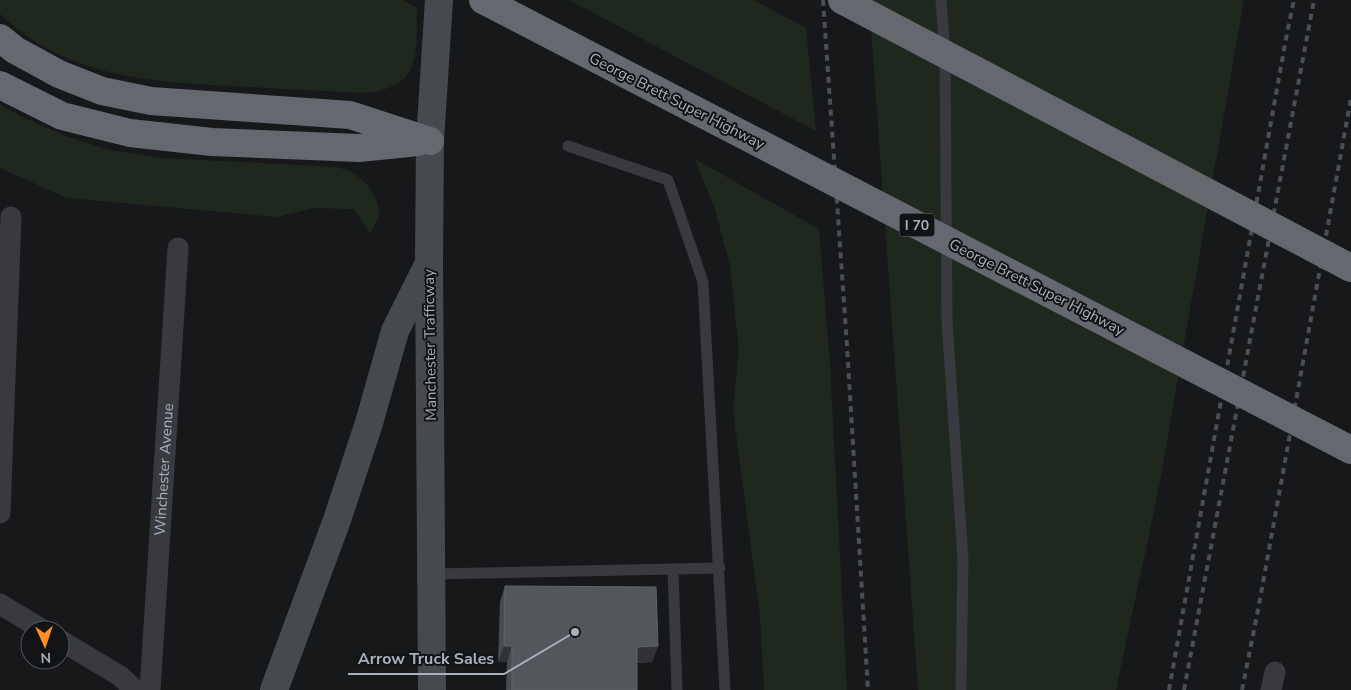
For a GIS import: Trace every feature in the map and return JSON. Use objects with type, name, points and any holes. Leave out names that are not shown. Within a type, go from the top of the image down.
[{"type":"highway","name":"George Brett Super Highway","points":[[483,0],[1351,450]]},
{"type":"highway","points":[[842,0],[1351,268]]},
{"type":"highway","points":[[0,38],[15,50],[58,74],[102,91],[151,101],[350,116],[430,141]]},
{"type":"highway","points":[[0,86],[62,116],[130,133],[212,142],[359,148],[430,141]]},
{"type":"main road","name":"Manchester Trafficway","points":[[432,690],[430,141],[439,0]]},
{"type":"main road","points":[[274,690],[337,520],[369,423],[395,331],[429,264]]},
{"type":"street","points":[[0,513],[11,217]]},
{"type":"street","name":"Winchester Avenue","points":[[150,690],[178,248]]},
{"type":"street","points":[[0,604],[27,620]]},
{"type":"street","points":[[70,646],[120,676],[135,690]]},
{"type":"lane","points":[[941,0],[945,54],[947,321],[963,560],[961,690]]},
{"type":"lane","points":[[568,146],[668,180],[703,282],[726,690]]},
{"type":"lane","points":[[432,574],[720,568]]},
{"type":"lane","points":[[673,569],[677,690]]},
{"type":"shaded area","points":[[0,0],[403,0],[417,8],[417,41],[412,66],[406,76],[397,84],[383,90],[364,93],[170,82],[110,72],[80,63],[52,51],[25,35],[0,14]]},
{"type":"shaded area","points":[[569,0],[754,0],[806,28],[816,131]]},
{"type":"shaded area","points":[[869,0],[1244,0],[1159,487],[1116,690],[918,690]]},
{"type":"shaded area","points":[[0,104],[20,116],[66,136],[109,150],[162,158],[336,167],[351,171],[368,185],[376,199],[380,214],[370,234],[354,209],[314,208],[277,217],[67,198],[0,168]]},
{"type":"shaded area","points":[[695,159],[819,229],[830,364],[847,690],[764,690],[760,616],[733,411],[739,350],[730,267],[715,209]]},
{"type":"building","points":[[505,586],[656,587],[658,646],[637,647],[637,690],[512,690],[512,646],[504,646]]},
{"type":"railway","points":[[823,0],[868,690]]},
{"type":"railway","points":[[1169,690],[1294,0]]},
{"type":"railway","points":[[1184,690],[1314,0]]},
{"type":"railway","points":[[1242,690],[1351,98]]},
{"type":"place","name":"Arrow Truck Sales","points":[[575,632]]}]
